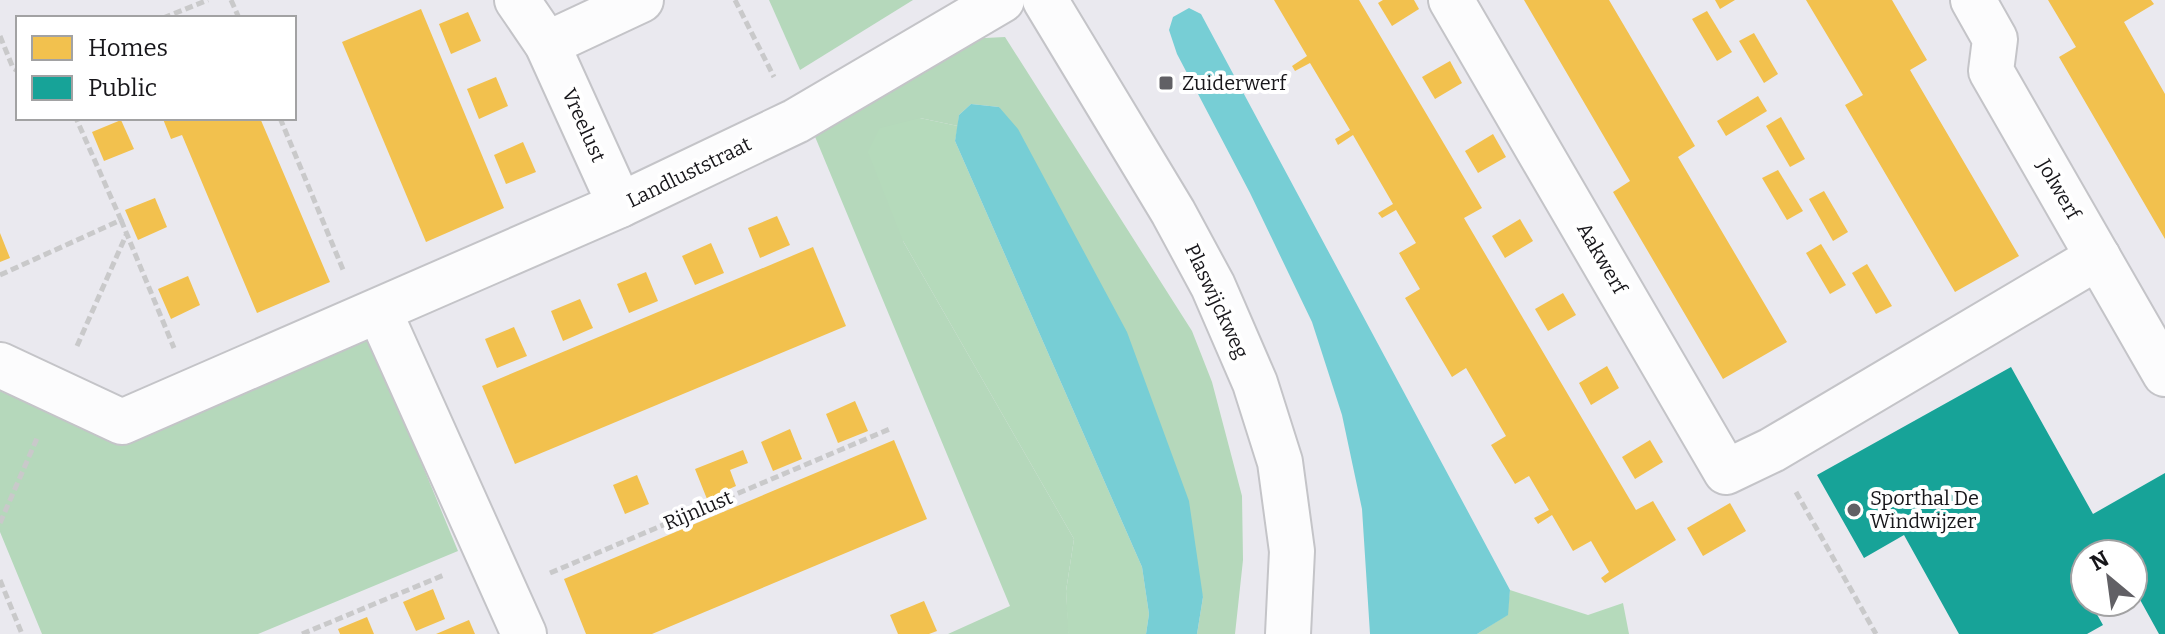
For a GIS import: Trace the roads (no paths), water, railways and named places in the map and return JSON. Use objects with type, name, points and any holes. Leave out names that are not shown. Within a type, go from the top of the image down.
[{"type":"street","name":"Vreelust","points":[[517,0],[547,44],[620,205]]},
{"type":"street","points":[[547,44],[641,0]]},
{"type":"street","name":"Landluststraat","points":[[0,365],[122,422],[620,205],[796,121],[1002,0]]},
{"type":"street","name":"Plaswijckweg","points":[[1045,0],[1173,212],[1213,286],[1255,383],[1280,462],[1292,551],[1288,634]]},
{"type":"street","name":"Aakwerf","points":[[1451,0],[1726,472],[1772,450],[2098,257]]},
{"type":"street","name":"Jolwerf","points":[[1973,0],[1995,39],[1991,71],[2165,374]]},
{"type":"street","points":[[371,314],[524,634]]},
{"type":"water","points":[[1189,8],[1201,14],[1510,590],[1508,615],[1477,634],[1370,634],[1362,509],[1342,415],[1312,322],[1250,193],[1177,54],[1169,30],[1173,17]]},
{"type":"water","points":[[971,104],[999,107],[1018,129],[1127,332],[1189,501],[1203,597],[1197,634],[1146,634],[1149,614],[1142,567],[955,141],[959,115]]},
{"type":"place","name":"Zuiderwerf","points":[[1166,83]]},
{"type":"place","name":"Sporthal De Windwijzer","points":[[1854,510]]}]
